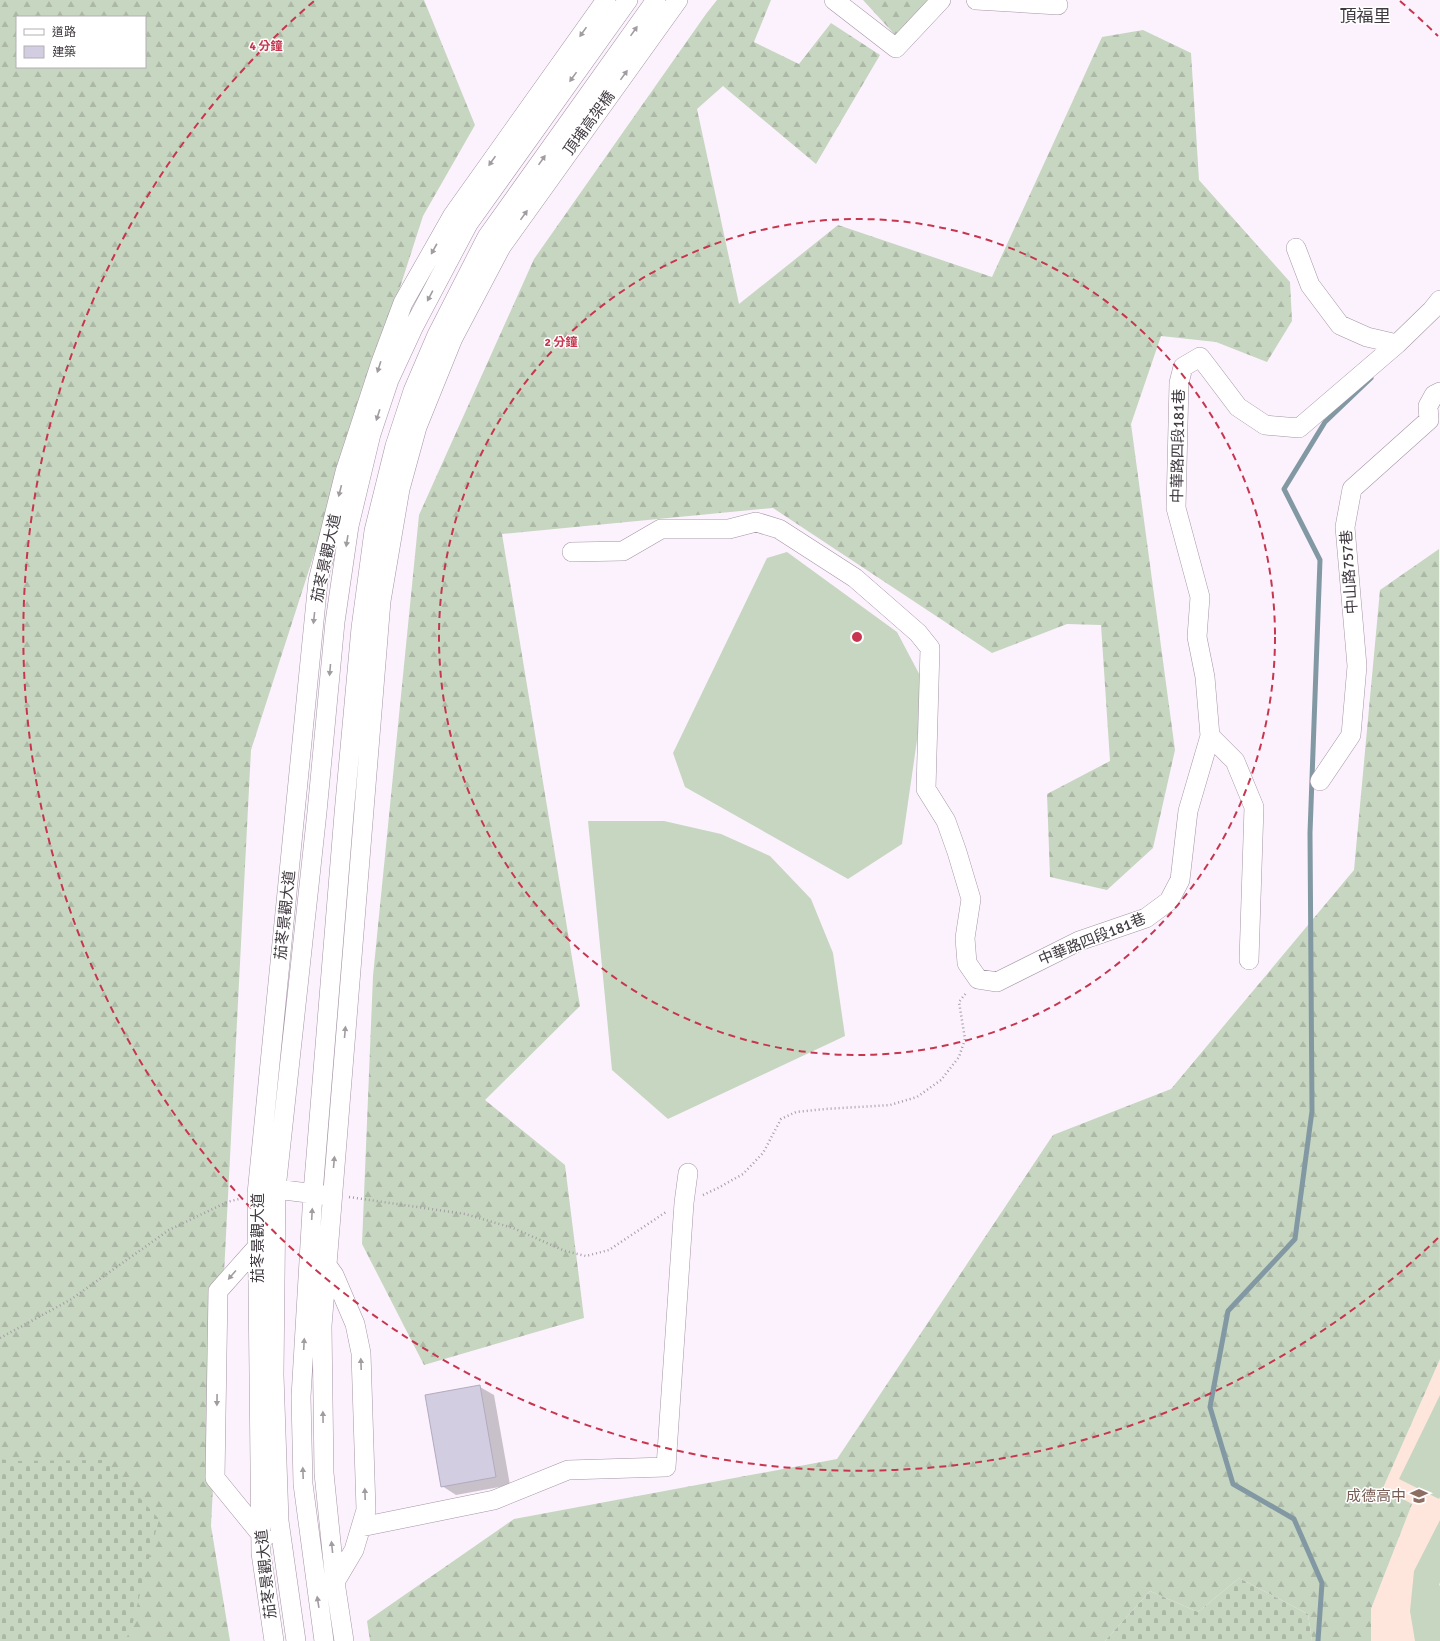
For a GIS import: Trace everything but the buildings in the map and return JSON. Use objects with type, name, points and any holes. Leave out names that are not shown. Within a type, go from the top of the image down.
[{"type":"street","points":[[460,220],[606,0]]},
{"type":"street","points":[[460,220],[628,0]]},
{"type":"street","name":"頂埔高架橋","points":[[494,242],[656,0]]},
{"type":"street","name":"頂埔高架橋","points":[[494,242],[678,0]]},
{"type":"street","points":[[834,0],[896,48],[942,0]]},
{"type":"street","points":[[976,0],[1058,4]]},
{"type":"street","name":"茄苳景觀大道","points":[[296,1641],[280,1521],[274,1375],[276,1189],[316,820],[335,622],[349,526],[371,434],[389,380],[460,220]]},
{"type":"street","name":"茄苳景觀大道","points":[[274,1641],[261,1553],[257,1194],[318,581],[345,472],[381,362],[403,303],[460,220]]},
{"type":"street","points":[[324,1641],[304,1484],[301,1405],[313,1193],[361,628],[374,531],[395,446],[413,391],[437,335],[494,242]]},
{"type":"street","points":[[344,1641],[335,1582],[324,1473],[322,1326],[381,601],[400,489],[417,427],[494,242]]},
{"type":"street","points":[[1296,248],[1310,285],[1340,325],[1366,338],[1397,344]]},
{"type":"street","name":"中華路四段181巷","points":[[572,552],[623,551],[661,529],[728,529],[756,522],[779,529],[855,578],[918,633],[930,648],[926,789],[946,821],[971,899],[965,938],[967,963],[978,979],[996,982],[1079,941],[1146,918],[1169,901],[1180,880],[1188,811],[1210,736],[1205,677],[1196,637],[1200,597],[1176,508],[1179,383],[1183,367],[1200,357],[1238,407],[1265,425],[1299,428],[1397,344],[1432,310],[1440,300]]},
{"type":"street","name":"中山路757巷","points":[[1320,781],[1351,736],[1357,666],[1345,527],[1352,489],[1429,420],[1428,406],[1434,394],[1440,392]]},
{"type":"street","points":[[1210,736],[1235,761],[1254,807],[1249,960]]},
{"type":"street","points":[[361,1527],[494,1500],[568,1470],[666,1466],[684,1210],[688,1173]]},
{"type":"street","points":[[257,1194],[276,1189],[332,1195]]},
{"type":"street","points":[[258,1246],[218,1290],[216,1478],[261,1534],[285,1558]]},
{"type":"street","points":[[326,1264],[334,1275],[355,1324],[361,1353],[366,1510],[354,1550],[335,1582]]},
{"type":"path","points":[[0,1338],[70,1300],[169,1230],[227,1202],[257,1194]]},
{"type":"shaded area","name":"成德高中","points":[[1440,1359],[1440,1641],[1371,1641],[1371,1609],[1412,1504],[1383,1488]]},
{"type":"green space","points":[[0,0],[424,0],[475,125],[423,216],[251,750],[211,1526],[230,1641],[0,1641]]},
{"type":"green space","points":[[717,0],[771,0],[754,42],[799,64],[831,23],[880,55],[816,164],[723,86],[697,109],[739,304],[838,225],[992,277],[1102,37],[1143,30],[1191,53],[1199,180],[1290,282],[1292,321],[1267,362],[1216,342],[1161,336],[1131,424],[1175,750],[1153,848],[1107,890],[1050,877],[1047,794],[1110,761],[1101,625],[1067,624],[992,653],[773,508],[502,534],[580,1006],[485,1100],[565,1165],[584,1318],[424,1365],[362,1244],[373,976],[419,515],[534,259]]},
{"type":"green space","points":[[863,0],[928,0],[896,36]]},
{"type":"green space","points":[[1439,549],[1440,1359],[1383,1488],[1412,1504],[1371,1609],[1371,1641],[1312,1641],[1308,1614],[1239,1578],[1198,1612],[1150,1591],[1105,1641],[370,1641],[367,1621],[514,1519],[837,1459],[1053,1135],[1171,1089],[1354,870],[1380,590]]},
{"type":"green space","points":[[787,552],[897,632],[925,685],[902,844],[848,879],[685,787],[673,753],[767,558]]},
{"type":"green space","points":[[588,821],[664,821],[721,834],[770,856],[811,899],[833,953],[845,1036],[668,1119],[612,1070]]},
{"type":"green space","points":[[1440,1395],[1440,1497],[1439,1499],[1399,1479]]},
{"type":"green space","points":[[0,1459],[12,1461],[105,1460],[159,1519],[132,1626],[125,1641],[0,1641]]},
{"type":"green space","points":[[1440,1520],[1440,1641],[1415,1641],[1410,1611],[1414,1571]]},
{"type":"green space","points":[[1239,1578],[1308,1614],[1312,1641],[1105,1641],[1150,1591],[1198,1612]]},
{"type":"waterway","points":[[1318,1641],[1322,1583],[1294,1519],[1233,1484],[1210,1407],[1228,1311],[1295,1239],[1312,1111],[1310,833],[1320,560],[1284,489],[1325,422],[1371,378]]},
{"type":"place","name":"成德高中","points":[[1419,1496]]},
{"type":"district","name":"頂福里","points":[[1365,16]]}]
